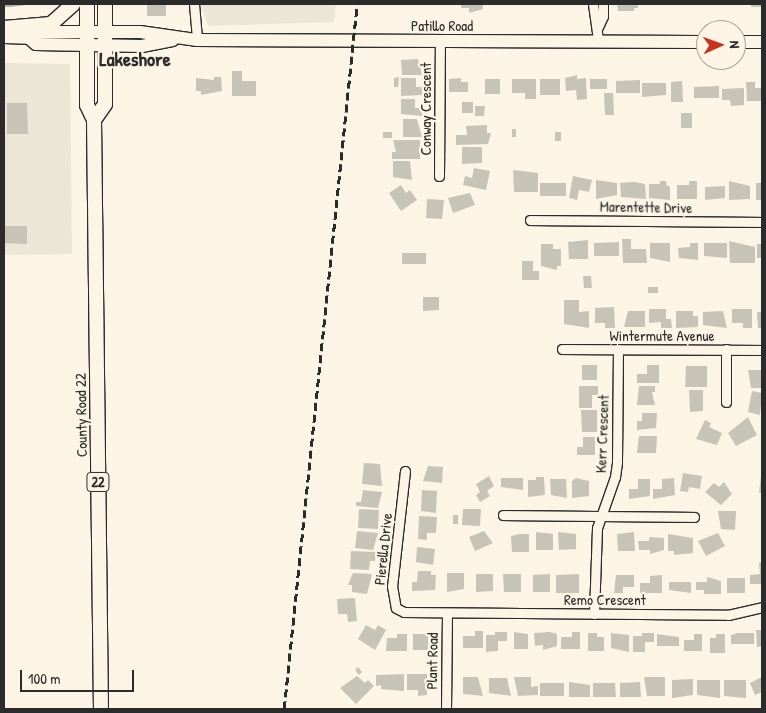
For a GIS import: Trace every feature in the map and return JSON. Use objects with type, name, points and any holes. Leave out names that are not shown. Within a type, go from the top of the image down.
[{"type":"main road","points":[[4,28],[51,24],[73,4]]},
{"type":"main road","name":"County Road 22","points":[[87,4],[86,105],[94,120],[101,709]]},
{"type":"main road","name":"County Road 22","points":[[94,120],[105,104],[105,4]]},
{"type":"street","points":[[194,4],[196,40]]},
{"type":"street","points":[[593,4],[598,35]]},
{"type":"street","points":[[598,35],[603,16],[603,4]]},
{"type":"street","name":"Patillo Road","points":[[4,37],[29,38],[37,32],[105,39],[140,32],[196,40],[440,42],[598,35],[696,41]]},
{"type":"street","name":"Conway Crescent","points":[[439,176],[440,42]]},
{"type":"street","points":[[746,42],[762,42]]},
{"type":"street","name":"Marentette Drive","points":[[530,220],[762,222]]},
{"type":"street","name":"Wintermute Avenue","points":[[562,349],[762,350]]},
{"type":"street","name":"Kerr Crescent","points":[[601,516],[617,462],[618,349]]},
{"type":"street","points":[[726,349],[726,402]]},
{"type":"street","name":"Pierella Drive","points":[[404,471],[392,599],[396,608],[404,612],[446,613]]},
{"type":"street","points":[[503,515],[694,518]]},
{"type":"street","points":[[594,614],[596,542],[601,516]]},
{"type":"street","name":"Remo Crescent","points":[[446,613],[728,615],[762,608]]},
{"type":"street","name":"Plant Road","points":[[446,613],[446,709]]},
{"type":"shaded area","points":[[4,4],[35,4],[4,7]]},
{"type":"shaded area","points":[[200,4],[336,4],[334,22],[208,26]]},
{"type":"shaded area","points":[[4,63],[70,64],[72,254],[4,255]]},
{"type":"building","points":[[147,4],[166,4],[166,16],[147,16]]},
{"type":"building","points":[[461,4],[483,4],[483,9],[469,13],[469,8],[461,8]]},
{"type":"building","points":[[617,4],[638,4],[638,8],[634,8],[634,11],[618,11]]},
{"type":"building","points":[[751,4],[761,4],[761,7],[751,7]]},
{"type":"building","points":[[418,59],[422,75],[402,75],[401,60]]},
{"type":"building","points":[[232,71],[242,71],[242,81],[256,81],[256,96],[232,96]]},
{"type":"building","points":[[577,75],[577,79],[586,78],[587,99],[577,100],[576,90],[566,91],[565,78]]},
{"type":"building","points":[[214,77],[221,77],[222,91],[201,95],[201,91],[196,91],[196,78],[214,80]]},
{"type":"building","points":[[399,77],[398,87],[394,87],[394,78]]},
{"type":"building","points":[[401,78],[416,78],[416,87],[422,87],[422,95],[401,96]]},
{"type":"building","points":[[461,78],[461,82],[468,82],[468,92],[449,92],[449,79]]},
{"type":"building","points":[[485,79],[500,79],[500,94],[485,94]]},
{"type":"building","points":[[512,79],[536,79],[536,99],[525,99],[525,93],[512,93]]},
{"type":"building","points":[[540,79],[560,79],[560,95],[540,95]]},
{"type":"building","points":[[590,79],[607,79],[607,89],[590,89]]},
{"type":"building","points":[[640,80],[640,93],[616,93],[616,81]]},
{"type":"building","points":[[682,81],[683,102],[671,102],[671,82]]},
{"type":"building","points":[[746,82],[755,82],[755,88],[762,88],[762,101],[747,101]]},
{"type":"building","points":[[642,83],[666,83],[666,95],[642,97]]},
{"type":"building","points":[[719,86],[719,98],[694,98],[694,87]]},
{"type":"building","points":[[744,88],[744,105],[731,106],[730,100],[722,100],[722,89]]},
{"type":"building","points":[[604,93],[613,93],[614,115],[605,115]]},
{"type":"building","points":[[401,99],[415,99],[415,108],[422,108],[422,116],[401,114]]},
{"type":"building","points":[[462,102],[473,102],[473,113],[462,113]]},
{"type":"building","points":[[7,103],[27,103],[28,134],[7,134]]},
{"type":"building","points":[[475,106],[485,106],[484,116],[475,116]]},
{"type":"building","points":[[681,113],[692,113],[692,128],[681,128]]},
{"type":"building","points":[[403,119],[417,119],[422,137],[403,137]]},
{"type":"building","points":[[487,125],[487,133],[491,133],[488,144],[456,145],[456,135],[467,135],[466,126]]},
{"type":"building","points":[[512,129],[516,129],[516,137],[512,137]]},
{"type":"building","points":[[383,132],[392,132],[392,138],[383,138]]},
{"type":"building","points":[[555,132],[561,132],[561,141],[555,141]]},
{"type":"building","points":[[393,140],[420,140],[420,159],[392,159],[392,152],[396,152]]},
{"type":"building","points":[[462,147],[482,147],[482,163],[462,164]]},
{"type":"building","points":[[393,161],[410,161],[412,180],[393,177]]},
{"type":"building","points":[[474,168],[490,171],[486,190],[463,185],[465,176],[472,178]]},
{"type":"building","points":[[513,170],[538,173],[538,192],[514,192]]},
{"type":"building","points":[[573,176],[592,180],[589,192],[579,190],[577,200],[569,198]]},
{"type":"building","points":[[596,180],[617,183],[617,195],[596,199]]},
{"type":"building","points":[[660,181],[666,181],[667,186],[670,186],[670,200],[649,198],[649,184],[660,184]]},
{"type":"building","points":[[689,181],[697,181],[697,199],[677,199],[677,185],[689,185]]},
{"type":"building","points":[[729,181],[750,186],[750,199],[729,200]]},
{"type":"building","points":[[634,182],[645,184],[646,199],[621,197],[620,183]]},
{"type":"building","points":[[540,183],[566,183],[566,196],[540,196]]},
{"type":"building","points":[[756,183],[762,183],[762,200],[756,200]]},
{"type":"building","points":[[401,185],[406,193],[410,190],[417,200],[401,211],[389,193]]},
{"type":"building","points":[[725,186],[725,198],[705,200],[705,187]]},
{"type":"building","points":[[470,193],[475,205],[453,213],[448,198]]},
{"type":"building","points":[[427,199],[444,200],[442,219],[426,218]]},
{"type":"building","points":[[4,226],[27,226],[27,244],[4,243]]},
{"type":"building","points":[[622,239],[631,239],[631,249],[646,249],[647,263],[623,263]]},
{"type":"building","points":[[588,240],[588,259],[569,259],[568,242]]},
{"type":"building","points":[[729,241],[755,247],[755,263],[730,263]]},
{"type":"building","points":[[619,242],[619,256],[594,256],[594,243]]},
{"type":"building","points":[[650,243],[670,243],[670,262],[650,258]]},
{"type":"building","points":[[690,243],[698,243],[698,260],[679,258],[678,248],[690,247]]},
{"type":"building","points":[[704,243],[727,243],[727,258],[704,256]]},
{"type":"building","points":[[541,244],[553,244],[553,249],[561,249],[561,266],[557,266],[557,270],[541,266]]},
{"type":"building","points":[[757,244],[762,244],[762,258],[757,258]]},
{"type":"building","points":[[402,253],[426,253],[426,264],[402,264]]},
{"type":"building","points":[[522,261],[533,261],[533,271],[539,271],[539,280],[522,280]]},
{"type":"building","points":[[583,276],[591,276],[592,288],[584,288]]},
{"type":"building","points":[[648,287],[658,287],[658,293],[648,293]]},
{"type":"building","points":[[423,297],[439,297],[439,310],[423,311]]},
{"type":"building","points":[[564,300],[579,300],[579,312],[589,311],[589,328],[564,324]]},
{"type":"building","points":[[614,307],[615,328],[605,328],[605,323],[595,323],[595,308]]},
{"type":"building","points":[[649,309],[666,309],[666,319],[671,319],[672,328],[661,328],[661,322],[649,323]]},
{"type":"building","points":[[732,309],[752,309],[752,328],[743,328],[743,323],[732,323]]},
{"type":"building","points":[[628,311],[645,311],[645,327],[624,327]]},
{"type":"building","points":[[676,311],[693,311],[693,316],[698,316],[698,327],[676,328]]},
{"type":"building","points":[[723,311],[727,328],[703,325],[703,312]]},
{"type":"building","points":[[757,312],[762,312],[762,328],[758,328]]},
{"type":"building","points":[[582,365],[597,365],[597,380],[582,380]]},
{"type":"building","points":[[647,365],[659,365],[659,383],[637,383],[637,374],[647,374]]},
{"type":"building","points":[[686,366],[707,366],[707,387],[685,387]]},
{"type":"building","points":[[748,370],[762,370],[762,388],[751,388]]},
{"type":"building","points":[[579,386],[598,386],[598,395],[592,395],[592,408],[579,408]]},
{"type":"building","points":[[639,386],[655,386],[655,392],[652,392],[655,405],[637,405]]},
{"type":"building","points":[[689,390],[703,390],[703,411],[690,412]]},
{"type":"building","points":[[752,391],[762,393],[760,415],[748,412]]},
{"type":"building","points":[[581,410],[597,410],[597,432],[582,432]]},
{"type":"building","points":[[642,413],[657,413],[656,428],[637,430],[637,421],[642,421]]},
{"type":"building","points":[[748,417],[757,435],[736,446],[728,433]]},
{"type":"building","points":[[705,420],[711,423],[709,427],[722,433],[717,445],[696,439]]},
{"type":"building","points":[[639,436],[657,436],[656,453],[637,453]]},
{"type":"building","points":[[583,437],[595,437],[595,455],[577,455],[577,447],[583,447]]},
{"type":"building","points":[[364,463],[380,464],[382,486],[362,484]]},
{"type":"building","points":[[428,466],[443,467],[442,483],[423,481]]},
{"type":"building","points":[[683,473],[702,476],[700,489],[689,487],[688,492],[680,491]]},
{"type":"building","points":[[489,476],[494,486],[487,491],[490,496],[480,502],[476,495],[480,492],[476,484]]},
{"type":"building","points":[[761,476],[762,493],[759,493]]},
{"type":"building","points":[[536,477],[544,477],[545,495],[528,497],[528,480],[536,480]]},
{"type":"building","points":[[501,478],[523,478],[523,490],[501,487]]},
{"type":"building","points":[[576,478],[589,481],[589,496],[572,498],[572,481]]},
{"type":"building","points":[[674,478],[675,495],[653,499],[653,489],[662,489],[662,479]]},
{"type":"building","points":[[550,479],[566,479],[567,498],[551,495]]},
{"type":"building","points":[[638,479],[650,479],[650,496],[629,499],[629,489],[638,489]]},
{"type":"building","points":[[724,482],[732,494],[721,505],[705,492],[714,483],[719,487]]},
{"type":"building","points":[[363,490],[382,492],[378,508],[356,506],[356,502],[361,502]]},
{"type":"building","points":[[422,490],[437,491],[436,513],[421,511]]},
{"type":"building","points":[[359,509],[379,510],[378,529],[358,528]]},
{"type":"building","points":[[463,509],[481,509],[480,526],[462,525]]},
{"type":"building","points":[[718,511],[736,511],[735,530],[721,529]]},
{"type":"building","points":[[453,515],[458,515],[458,524],[453,524]]},
{"type":"building","points":[[419,516],[437,517],[436,533],[427,533],[427,540],[418,539]]},
{"type":"building","points":[[357,531],[378,533],[373,550],[355,548]]},
{"type":"building","points":[[484,531],[493,543],[475,551],[469,537]]},
{"type":"building","points":[[536,532],[553,534],[553,550],[536,550]]},
{"type":"building","points":[[558,532],[576,534],[576,549],[559,550]]},
{"type":"building","points":[[634,532],[635,551],[618,551],[617,534]]},
{"type":"building","points":[[718,533],[725,546],[706,556],[698,541]]},
{"type":"building","points":[[529,534],[529,552],[512,552],[511,536]]},
{"type":"building","points":[[668,534],[693,538],[693,553],[674,555],[674,551],[668,551]]},
{"type":"building","points":[[649,537],[664,538],[664,550],[650,554],[650,550],[639,550],[638,541],[649,541]]},
{"type":"building","points":[[417,547],[435,549],[433,565],[416,562]]},
{"type":"building","points":[[351,551],[376,552],[375,561],[370,561],[369,570],[350,569]]},
{"type":"building","points":[[762,562],[762,584],[750,584],[750,575],[760,574],[759,563]]},
{"type":"building","points":[[418,571],[431,571],[431,575],[436,575],[435,590],[412,591],[412,582],[417,582]]},
{"type":"building","points":[[353,573],[372,574],[367,594],[352,592],[352,585],[348,585]]},
{"type":"building","points":[[447,573],[464,573],[464,589],[447,592]]},
{"type":"building","points":[[476,574],[493,574],[493,591],[476,592]]},
{"type":"building","points":[[503,574],[521,574],[521,592],[504,592]]},
{"type":"building","points":[[550,574],[550,592],[533,592],[533,575]]},
{"type":"building","points":[[579,574],[579,593],[556,593],[556,575]]},
{"type":"building","points":[[616,575],[634,575],[634,587],[623,587],[623,593],[614,593]]},
{"type":"building","points":[[662,575],[662,593],[640,593],[640,583],[650,583],[650,576]]},
{"type":"building","points":[[707,577],[721,581],[721,594],[704,594],[704,590],[696,590],[696,582],[707,582]]},
{"type":"building","points":[[727,578],[745,578],[745,593],[727,593]]},
{"type":"building","points":[[669,582],[691,582],[691,593],[669,590]]},
{"type":"building","points":[[355,598],[357,621],[348,622],[347,614],[338,614],[337,599]]},
{"type":"building","points":[[366,625],[375,630],[378,625],[386,630],[375,650],[358,639]]},
{"type":"building","points":[[756,630],[762,630],[762,646],[757,647]]},
{"type":"building","points":[[475,631],[483,631],[483,648],[463,648],[463,636],[475,636]]},
{"type":"building","points":[[495,632],[507,632],[507,641],[498,641],[498,651],[486,652],[486,635],[495,635]]},
{"type":"building","points":[[514,632],[528,634],[528,649],[514,649]]},
{"type":"building","points":[[550,632],[557,634],[557,646],[543,650],[543,645],[535,646],[534,633]]},
{"type":"building","points":[[572,632],[580,632],[580,649],[561,649],[561,637],[572,637]]},
{"type":"building","points":[[588,633],[597,633],[597,637],[604,637],[604,651],[588,651]]},
{"type":"building","points":[[611,633],[629,635],[629,652],[611,648]]},
{"type":"building","points":[[642,633],[654,633],[654,642],[645,642],[645,652],[633,652],[633,636],[642,636]]},
{"type":"building","points":[[754,633],[754,644],[731,644],[731,635]]},
{"type":"building","points":[[397,634],[407,634],[407,651],[386,651],[387,638],[397,638]]},
{"type":"building","points":[[413,634],[428,634],[428,650],[413,650]]},
{"type":"building","points":[[657,634],[679,637],[679,646],[657,646]]},
{"type":"building","points":[[694,634],[702,634],[702,651],[684,651],[684,640],[694,640]]},
{"type":"building","points":[[716,634],[725,634],[725,653],[710,653],[710,638],[716,638]]},
{"type":"building","points":[[358,667],[362,672],[359,675],[355,670]]},
{"type":"building","points":[[404,674],[404,691],[381,689],[381,685],[376,686],[376,675]]},
{"type":"building","points":[[407,674],[427,674],[427,695],[418,696],[418,690],[407,690]]},
{"type":"building","points":[[357,676],[365,683],[368,680],[374,686],[356,704],[340,688]]},
{"type":"building","points":[[463,677],[478,677],[483,696],[463,694]]},
{"type":"building","points":[[514,677],[531,677],[531,687],[538,686],[538,695],[518,696]]},
{"type":"building","points":[[644,677],[665,677],[665,696],[647,696]]},
{"type":"building","points":[[762,677],[762,692],[755,695],[750,683]]},
{"type":"building","points":[[489,678],[507,678],[511,696],[489,693]]},
{"type":"building","points":[[693,679],[693,695],[672,698],[672,680]]},
{"type":"building","points":[[697,680],[720,680],[720,698],[697,695]]},
{"type":"building","points":[[724,680],[746,680],[746,698],[724,696]]},
{"type":"building","points":[[569,682],[590,685],[590,697],[569,697]]},
{"type":"building","points":[[640,682],[641,697],[620,697],[620,683]]},
{"type":"building","points":[[540,683],[564,683],[564,696],[540,696]]},
{"type":"building","points":[[593,683],[615,683],[616,697],[593,697]]},
{"type":"railway","points":[[284,709],[357,4]]},
{"type":"district","name":"Lakeshore","points":[[135,58]]}]
